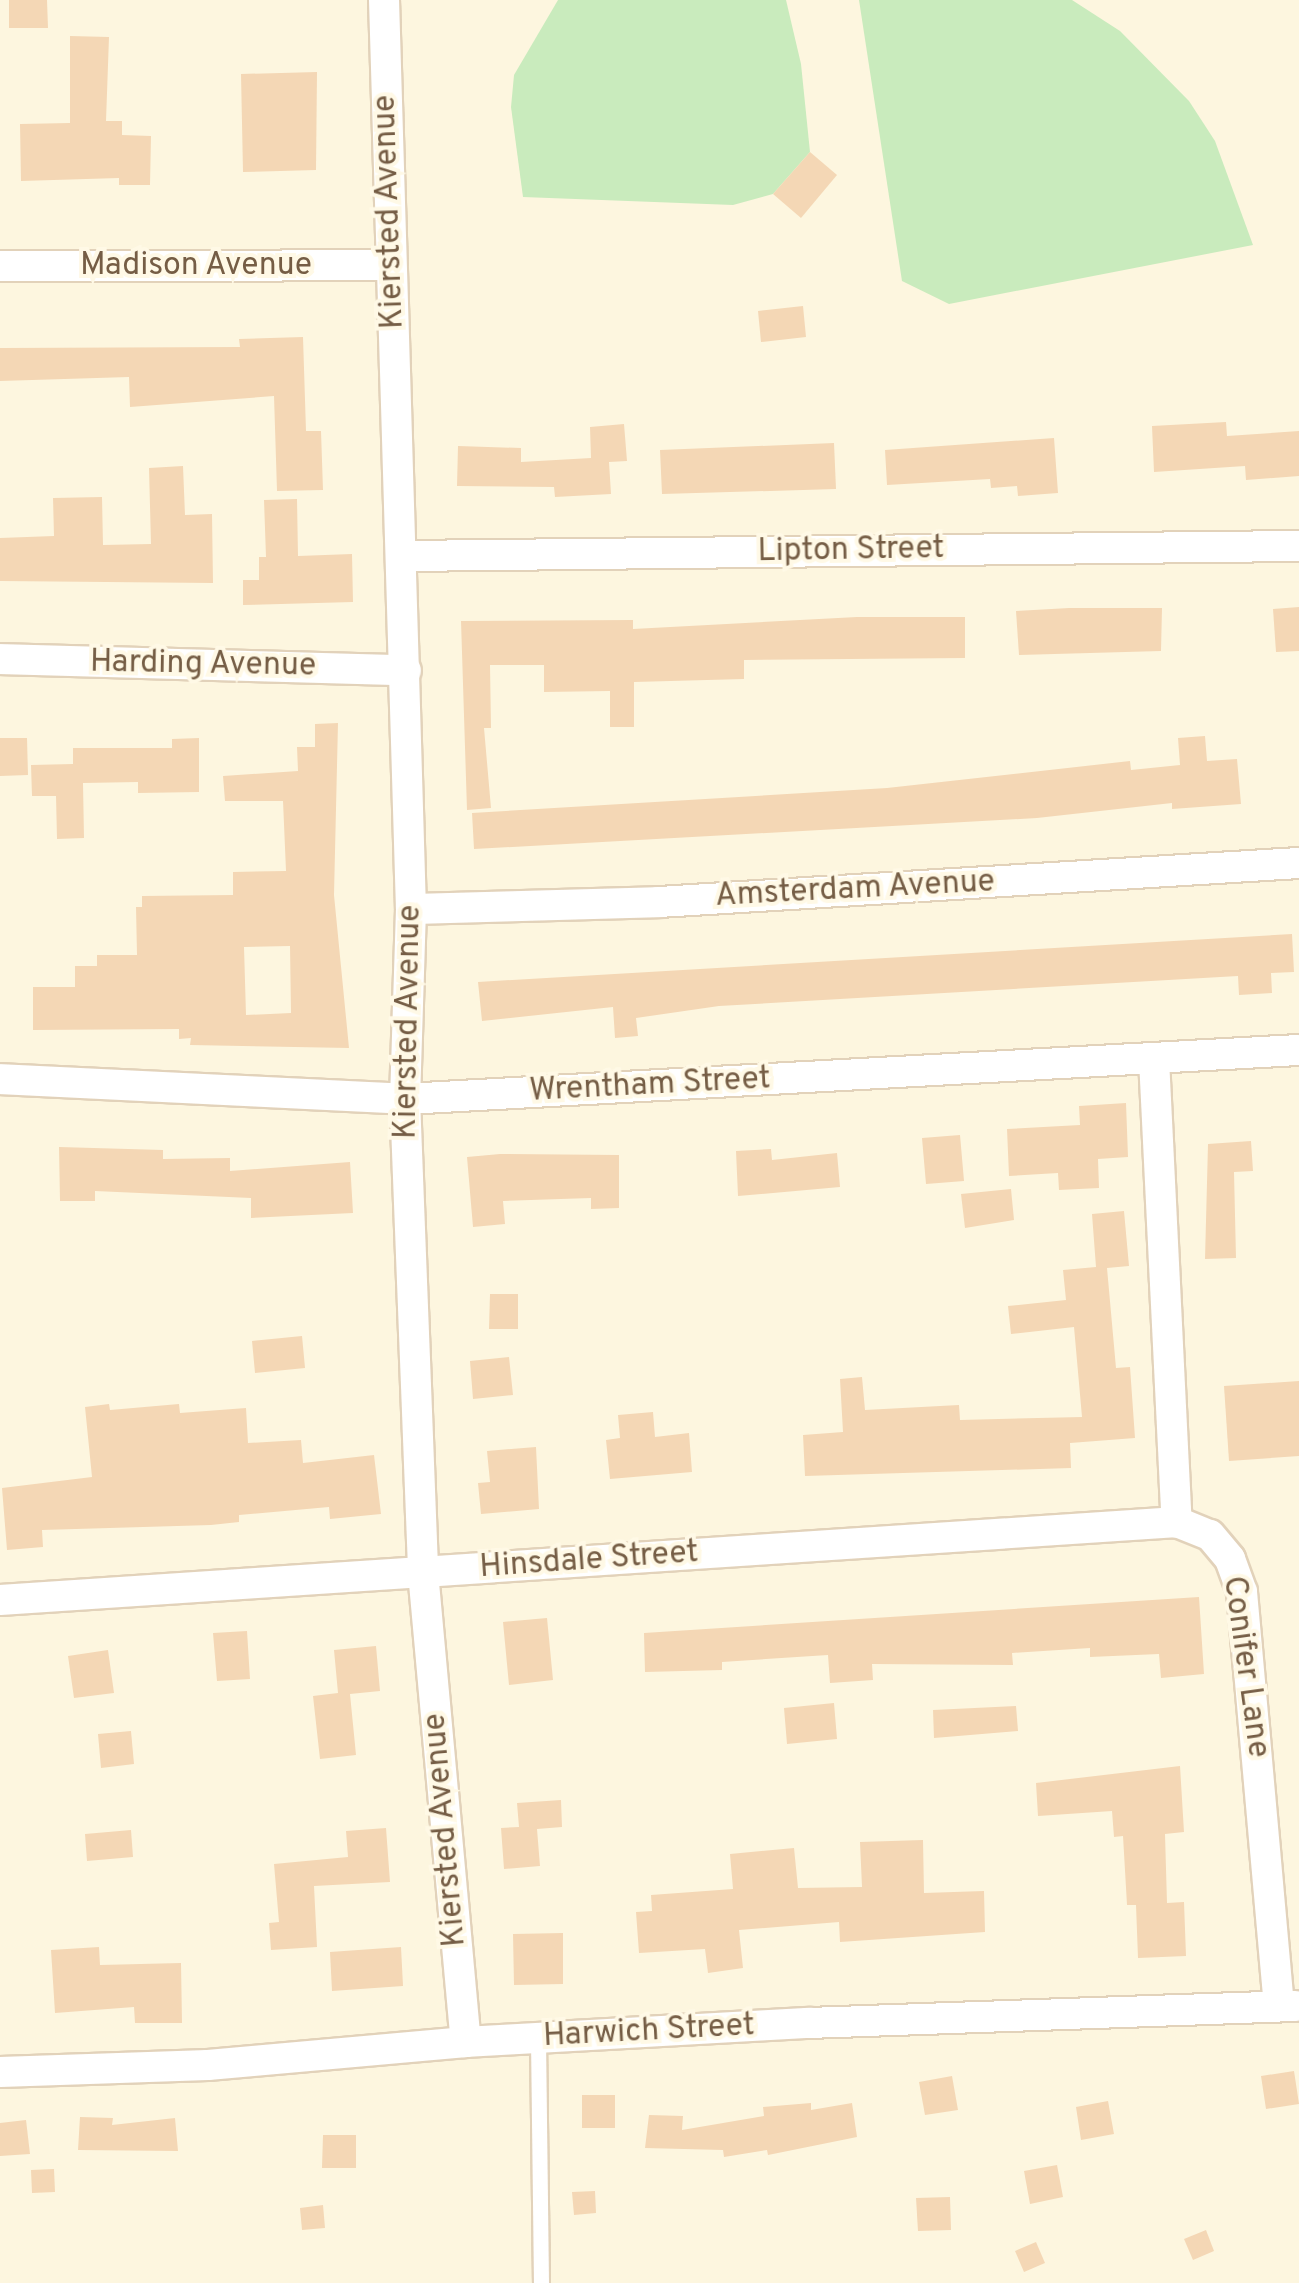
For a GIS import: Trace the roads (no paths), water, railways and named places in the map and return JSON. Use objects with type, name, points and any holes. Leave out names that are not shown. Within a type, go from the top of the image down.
[{"type":"street","name":"Kiersted Avenue","points":[[384,0],[406,670],[411,910],[406,1100],[423,1572],[466,2042]]},
{"type":"street","name":"Madison Avenue","points":[[0,266],[391,265]]},
{"type":"street","name":"Lipton Street","points":[[403,556],[1299,546]]},
{"type":"street","name":"Harding Avenue","points":[[0,660],[406,670]]},
{"type":"street","name":"Amsterdam Avenue","points":[[411,910],[659,902],[1299,863]]},
{"type":"street","name":"Wrentham Street","points":[[0,1079],[406,1100],[1299,1050]]},
{"type":"street","points":[[1154,1058],[1178,1522]]},
{"type":"street","name":"Hinsdale Street","points":[[0,1600],[1178,1522]]},
{"type":"street","name":"Conifer Lane","points":[[1178,1522],[1210,1535],[1230,1559],[1242,1592],[1289,2006]]},
{"type":"street","name":"Harwich Street","points":[[0,2072],[208,2065],[538,2038],[1289,2006]]},
{"type":"lane","points":[[538,2038],[541,2283]]}]
